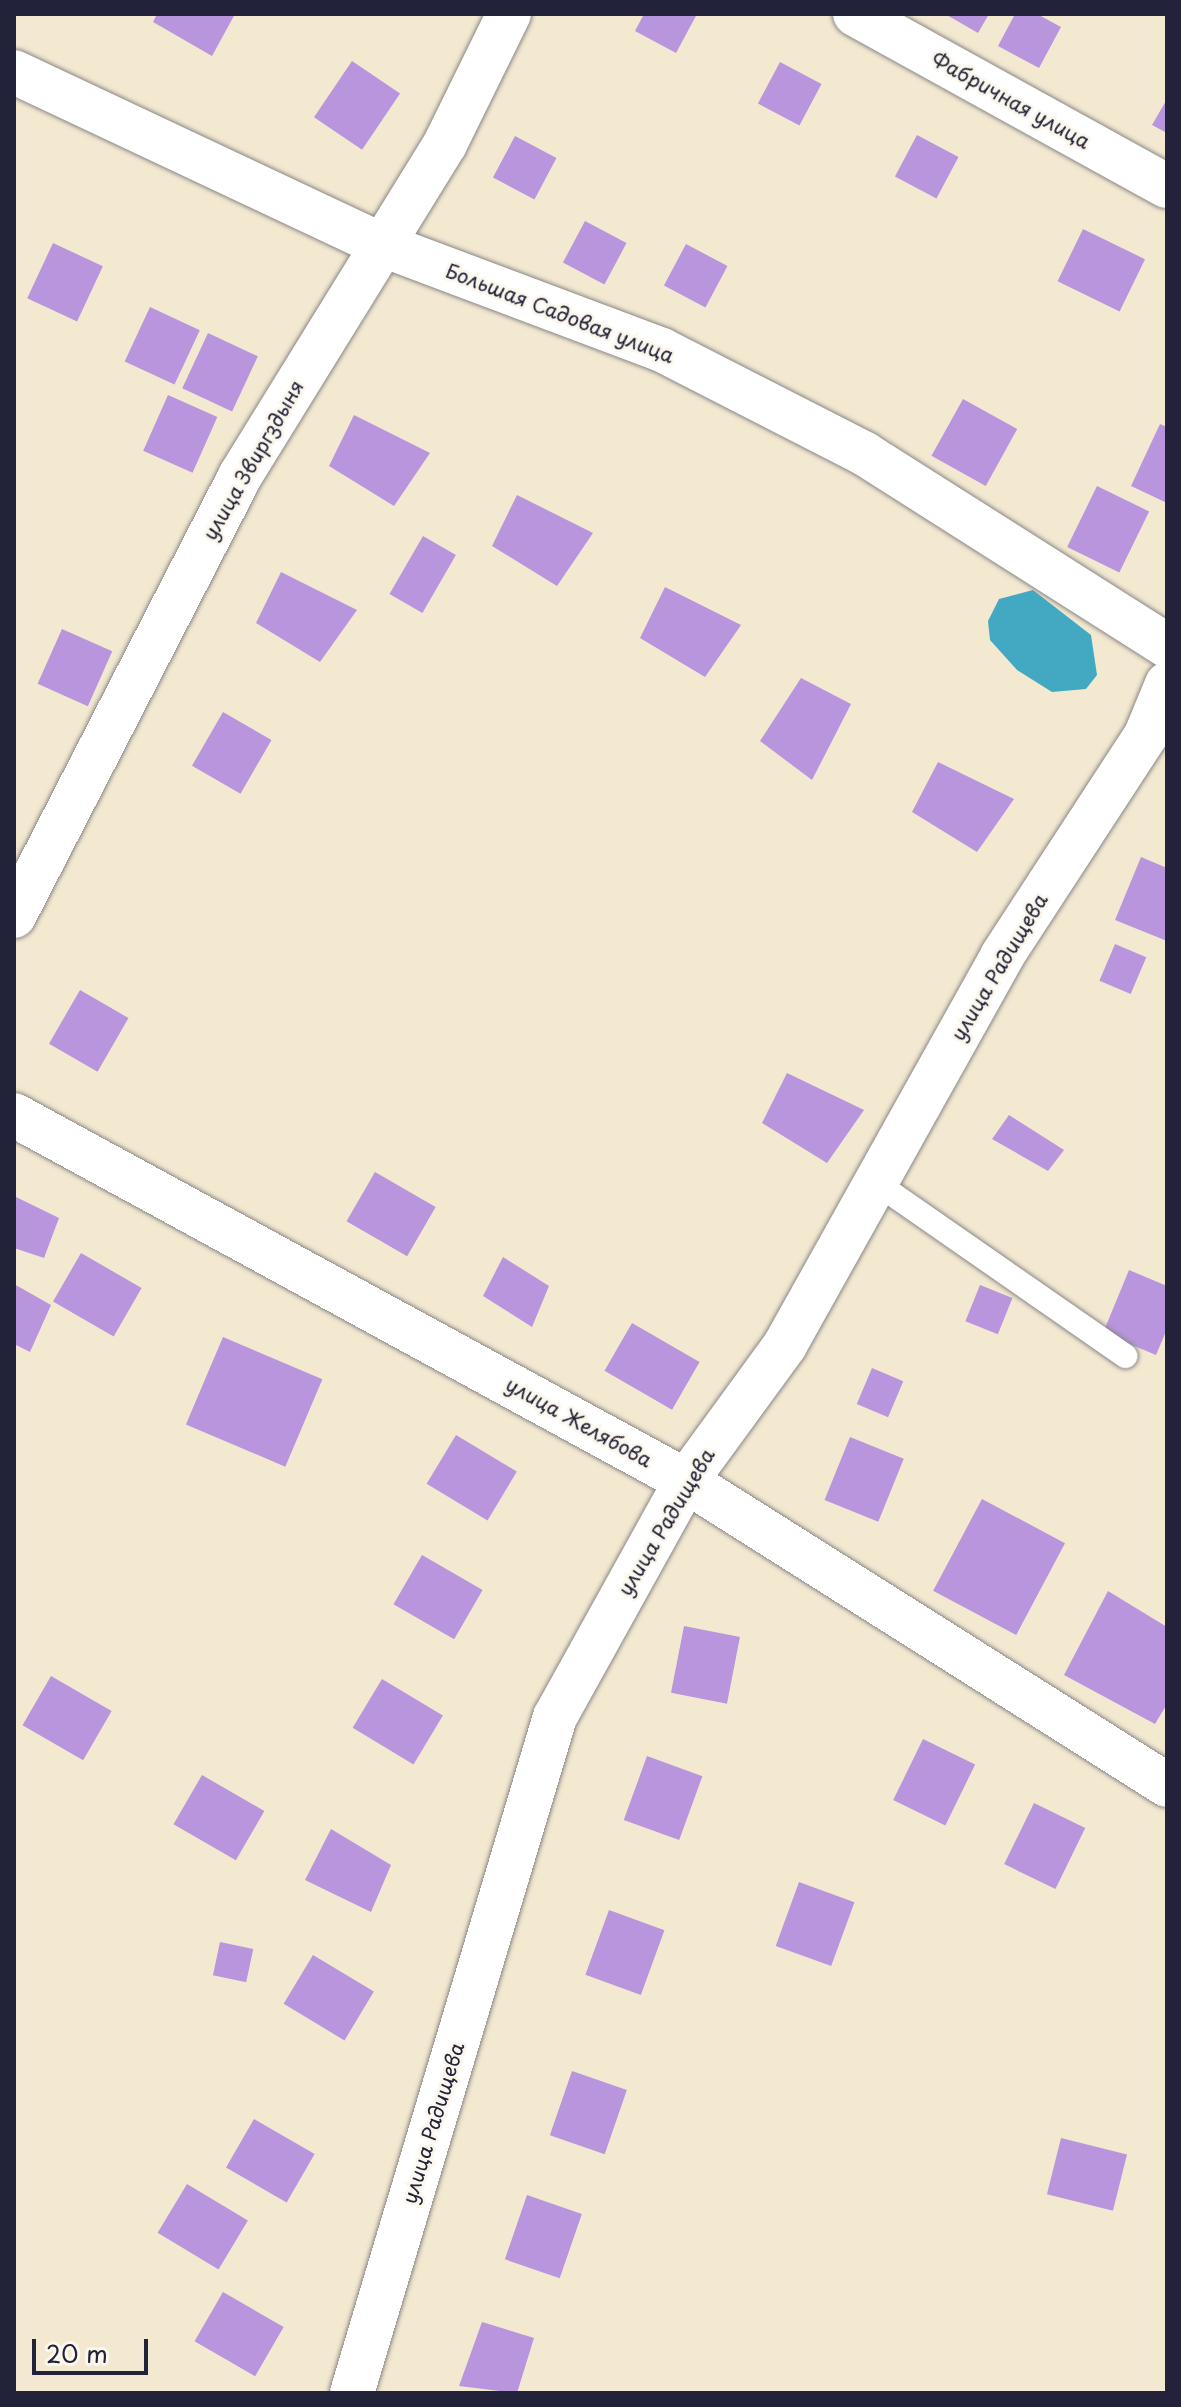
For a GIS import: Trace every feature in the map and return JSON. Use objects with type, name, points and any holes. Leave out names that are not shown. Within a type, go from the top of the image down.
[{"type":"street","name":"улица Звиргздыня","points":[[14,916],[240,476],[380,244],[445,144],[509,14]]},
{"type":"street","name":"Фабричная улица","points":[[855,14],[1167,186]]},
{"type":"street","name":"Большая Садовая улица","points":[[14,72],[380,244],[689,364],[865,454],[1167,646]]},
{"type":"street","name":"улица Радищева","points":[[352,2393],[555,1717],[686,1481],[785,1345],[1002,956],[1157,739],[1167,684]]},
{"type":"street","name":"улица Желябова","points":[[14,1115],[686,1481],[1167,1785]]},
{"type":"lane","points":[[875,1182],[1125,1356]]},
{"type":"water","points":[[1033,590],[1091,635],[1097,675],[1086,689],[1052,692],[1017,670],[990,640],[988,621],[999,599]]},
{"type":"building","points":[[157,14],[235,14],[212,56],[153,22]]},
{"type":"building","points":[[644,14],[697,14],[676,53],[635,31]]},
{"type":"building","points":[[945,14],[989,14],[978,33]]},
{"type":"building","points":[[1015,14],[1037,14],[1061,27],[1039,68],[998,46]]},
{"type":"building","points":[[352,61],[400,93],[362,150],[314,117]]},
{"type":"building","points":[[780,62],[821,84],[799,126],[758,103]]},
{"type":"building","points":[[1167,99],[1167,133],[1152,125]]},
{"type":"building","points":[[917,135],[958,157],[936,199],[895,176]]},
{"type":"building","points":[[515,136],[556,158],[534,200],[493,177]]},
{"type":"building","points":[[585,221],[626,243],[604,285],[563,262]]},
{"type":"building","points":[[1083,229],[1145,259],[1120,311],[1058,281]]},
{"type":"building","points":[[53,243],[103,266],[77,322],[27,298]]},
{"type":"building","points":[[686,244],[727,266],[705,308],[664,285]]},
{"type":"building","points":[[150,307],[200,330],[174,385],[125,361]]},
{"type":"building","points":[[208,333],[258,356],[232,412],[182,388]]},
{"type":"building","points":[[168,395],[217,417],[193,473],[143,451]]},
{"type":"building","points":[[963,399],[1017,429],[986,486],[931,456]]},
{"type":"building","points":[[354,415],[430,453],[394,506],[329,466]]},
{"type":"building","points":[[1160,424],[1167,427],[1167,503],[1131,486]]},
{"type":"building","points":[[1097,486],[1149,511],[1119,573],[1067,547]]},
{"type":"building","points":[[517,495],[593,533],[557,586],[492,546]]},
{"type":"building","points":[[423,536],[456,555],[422,613],[390,594]]},
{"type":"building","points":[[281,572],[357,610],[320,662],[256,623]]},
{"type":"building","points":[[665,587],[741,625],[705,677],[640,638]]},
{"type":"building","points":[[62,629],[112,651],[88,706],[38,684]]},
{"type":"building","points":[[801,678],[851,704],[812,780],[760,741]]},
{"type":"building","points":[[223,712],[271,740],[240,794],[192,766]]},
{"type":"building","points":[[938,762],[1014,799],[977,852],[912,812]]},
{"type":"building","points":[[1141,857],[1167,868],[1167,941],[1115,920]]},
{"type":"building","points":[[1115,944],[1146,957],[1131,994],[1099,981]]},
{"type":"building","points":[[80,990],[128,1018],[97,1072],[49,1044]]},
{"type":"building","points":[[787,1073],[864,1110],[827,1163],[762,1123]]},
{"type":"building","points":[[1009,1115],[1064,1150],[1048,1171],[992,1139]]},
{"type":"building","points":[[375,1172],[436,1207],[407,1256],[347,1221]]},
{"type":"building","points":[[14,1196],[59,1218],[44,1258],[14,1248]]},
{"type":"building","points":[[81,1253],[142,1288],[114,1336],[53,1301]]},
{"type":"building","points":[[503,1257],[549,1286],[532,1327],[483,1296]]},
{"type":"building","points":[[1129,1270],[1167,1286],[1167,1329],[1156,1355],[1103,1333]]},
{"type":"building","points":[[14,1284],[51,1305],[30,1352],[14,1344]]},
{"type":"building","points":[[980,1285],[1012,1298],[998,1334],[965,1321]]},
{"type":"building","points":[[632,1323],[700,1362],[672,1410],[604,1371]]},
{"type":"building","points":[[223,1337],[322,1379],[285,1467],[186,1424]]},
{"type":"building","points":[[872,1368],[903,1381],[888,1417],[857,1404]]},
{"type":"building","points":[[456,1435],[517,1472],[488,1520],[427,1484]]},
{"type":"building","points":[[850,1437],[904,1459],[878,1522],[825,1500]]},
{"type":"building","points":[[982,1499],[1065,1543],[1016,1635],[933,1591]]},
{"type":"building","points":[[422,1555],[483,1590],[454,1639],[393,1604]]},
{"type":"building","points":[[1108,1591],[1167,1627],[1167,1704],[1155,1724],[1064,1675]]},
{"type":"building","points":[[684,1626],[740,1637],[727,1704],[671,1693]]},
{"type":"building","points":[[51,1676],[112,1711],[83,1760],[22,1725]]},
{"type":"building","points":[[382,1679],[443,1716],[414,1764],[353,1728]]},
{"type":"building","points":[[923,1739],[975,1764],[945,1826],[893,1800]]},
{"type":"building","points":[[647,1756],[702,1776],[679,1840],[624,1820]]},
{"type":"building","points":[[202,1775],[264,1811],[236,1860],[174,1824]]},
{"type":"building","points":[[1034,1803],[1085,1828],[1055,1889],[1004,1864]]},
{"type":"building","points":[[331,1829],[391,1865],[371,1912],[305,1880]]},
{"type":"building","points":[[799,1882],[854,1902],[831,1966],[776,1946]]},
{"type":"building","points":[[609,1910],[664,1930],[641,1995],[585,1975]]},
{"type":"building","points":[[220,1942],[253,1949],[246,1982],[213,1975]]},
{"type":"building","points":[[313,1955],[374,1992],[345,2040],[284,2004]]},
{"type":"building","points":[[572,2071],[627,2090],[605,2154],[550,2135]]},
{"type":"building","points":[[254,2119],[315,2154],[287,2202],[226,2167]]},
{"type":"building","points":[[1061,2138],[1127,2154],[1113,2211],[1047,2194]]},
{"type":"building","points":[[187,2184],[248,2221],[219,2269],[158,2233]]},
{"type":"building","points":[[527,2195],[582,2214],[560,2278],[505,2259]]},
{"type":"building","points":[[223,2292],[284,2327],[255,2376],[194,2341]]},
{"type":"building","points":[[482,2322],[534,2338],[517,2393],[459,2386]]}]
